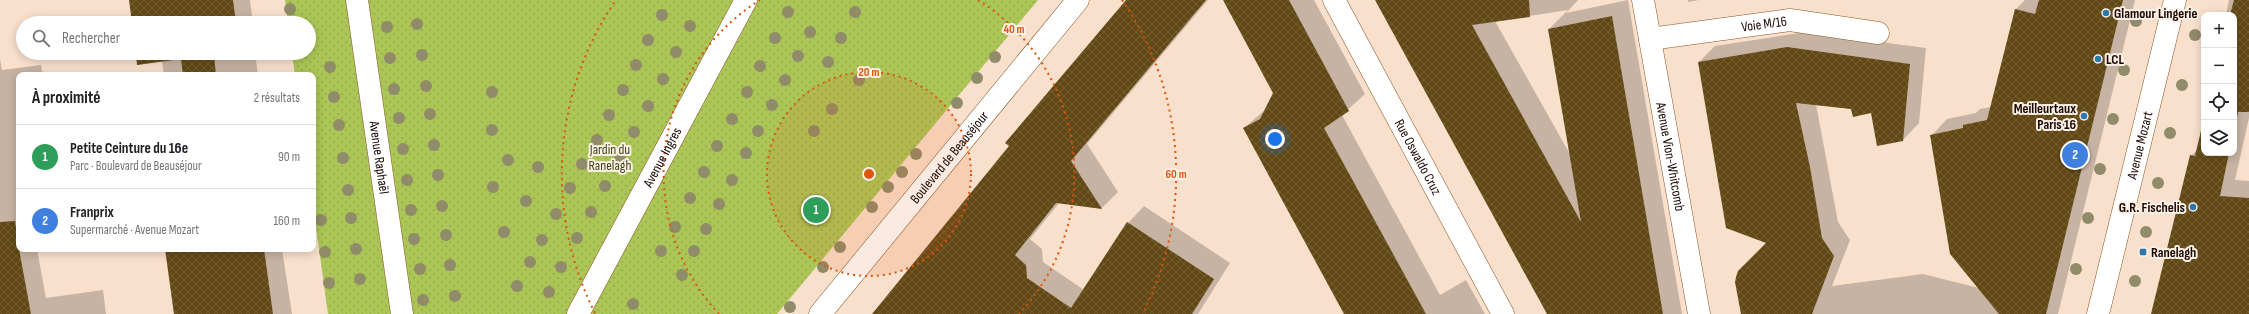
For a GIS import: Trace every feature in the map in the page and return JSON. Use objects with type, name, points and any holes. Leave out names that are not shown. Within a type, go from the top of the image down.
[{"type":"street","name":"Avenue Raphaël","points":[[357,0],[402,314]]},
{"type":"street","name":"Avenue Ingres","points":[[578,314],[746,0]]},
{"type":"street","name":"Boulevard de Beauséjour","points":[[820,314],[1078,0]]},
{"type":"street","name":"Rue Oswaldo Cruz","points":[[1334,0],[1503,314]]},
{"type":"street","name":"Avenue Vion-Whitcomb","points":[[1642,0],[1699,314]]},
{"type":"street","name":"Avenue Mozart","points":[[2098,314],[2175,0]]},
{"type":"street","name":"Voie M/16","points":[[1650,39],[1790,20],[1878,33]]},
{"type":"green space","name":"Jardin du Ranelagh","points":[[285,0],[1038,0],[777,314],[328,314],[316,227],[316,72],[295,72],[293,60],[316,60],[316,16],[287,16]]},
{"type":"building","points":[[129,0],[233,0],[235,16],[131,16]]},
{"type":"building","points":[[1126,0],[1206,0],[1071,161],[1102,209],[1056,203],[1015,255],[1026,265],[1027,278],[1071,308],[1127,222],[1214,279],[1192,314],[872,314],[1009,146],[1005,143]]},
{"type":"building","points":[[1223,0],[1289,0],[1349,111],[1324,128],[1426,314],[1344,314],[1243,128],[1260,119],[1273,93]]},
{"type":"building","points":[[1375,0],[1529,0],[1530,17],[1472,25],[1581,222],[1548,29],[1612,16],[1663,314],[1547,314]]},
{"type":"building","points":[[2039,0],[2123,0],[2046,314],[1999,314],[1950,254],[1930,135],[1963,128],[1963,125],[1987,120],[2015,9],[2035,14]]},
{"type":"building","points":[[2234,0],[2249,0],[2249,112],[2238,112],[2237,117],[2237,12],[2231,12]]},
{"type":"building","points":[[1787,47],[1910,64],[1903,141],[1877,146],[1871,113],[1853,117],[1851,109],[1796,103],[1810,167],[1822,238],[1834,256],[1812,314],[1741,314],[1735,282],[1738,271],[1766,243],[1726,228],[1698,62]]},
{"type":"building","points":[[137,60],[174,60],[137,65]]},
{"type":"building","points":[[181,60],[214,60],[216,72],[183,72]]},
{"type":"building","points":[[2201,131],[2201,156],[2228,156],[2220,196],[2249,198],[2249,314],[2151,314],[2190,155],[2195,156]]},
{"type":"building","points":[[15,221],[16,252],[20,252],[31,314],[0,314],[0,222]]},
{"type":"building","points":[[165,252],[264,252],[273,314],[174,314]]},
{"type":"place","name":"Glamour Lingerie","points":[[2106,13]]},
{"type":"place","name":"LCL","points":[[2098,59]]},
{"type":"place","name":"Meilleurtaux Paris 16","points":[[2084,116]]},
{"type":"place","name":"Franprix","points":[[2075,155]]},
{"type":"place","name":"G.R. Fischelis","points":[[2193,207]]},
{"type":"place","name":"Petite Ceinture du 16e","points":[[816,210]]},
{"type":"place","name":"Ranelagh","points":[[2143,252]]}]
